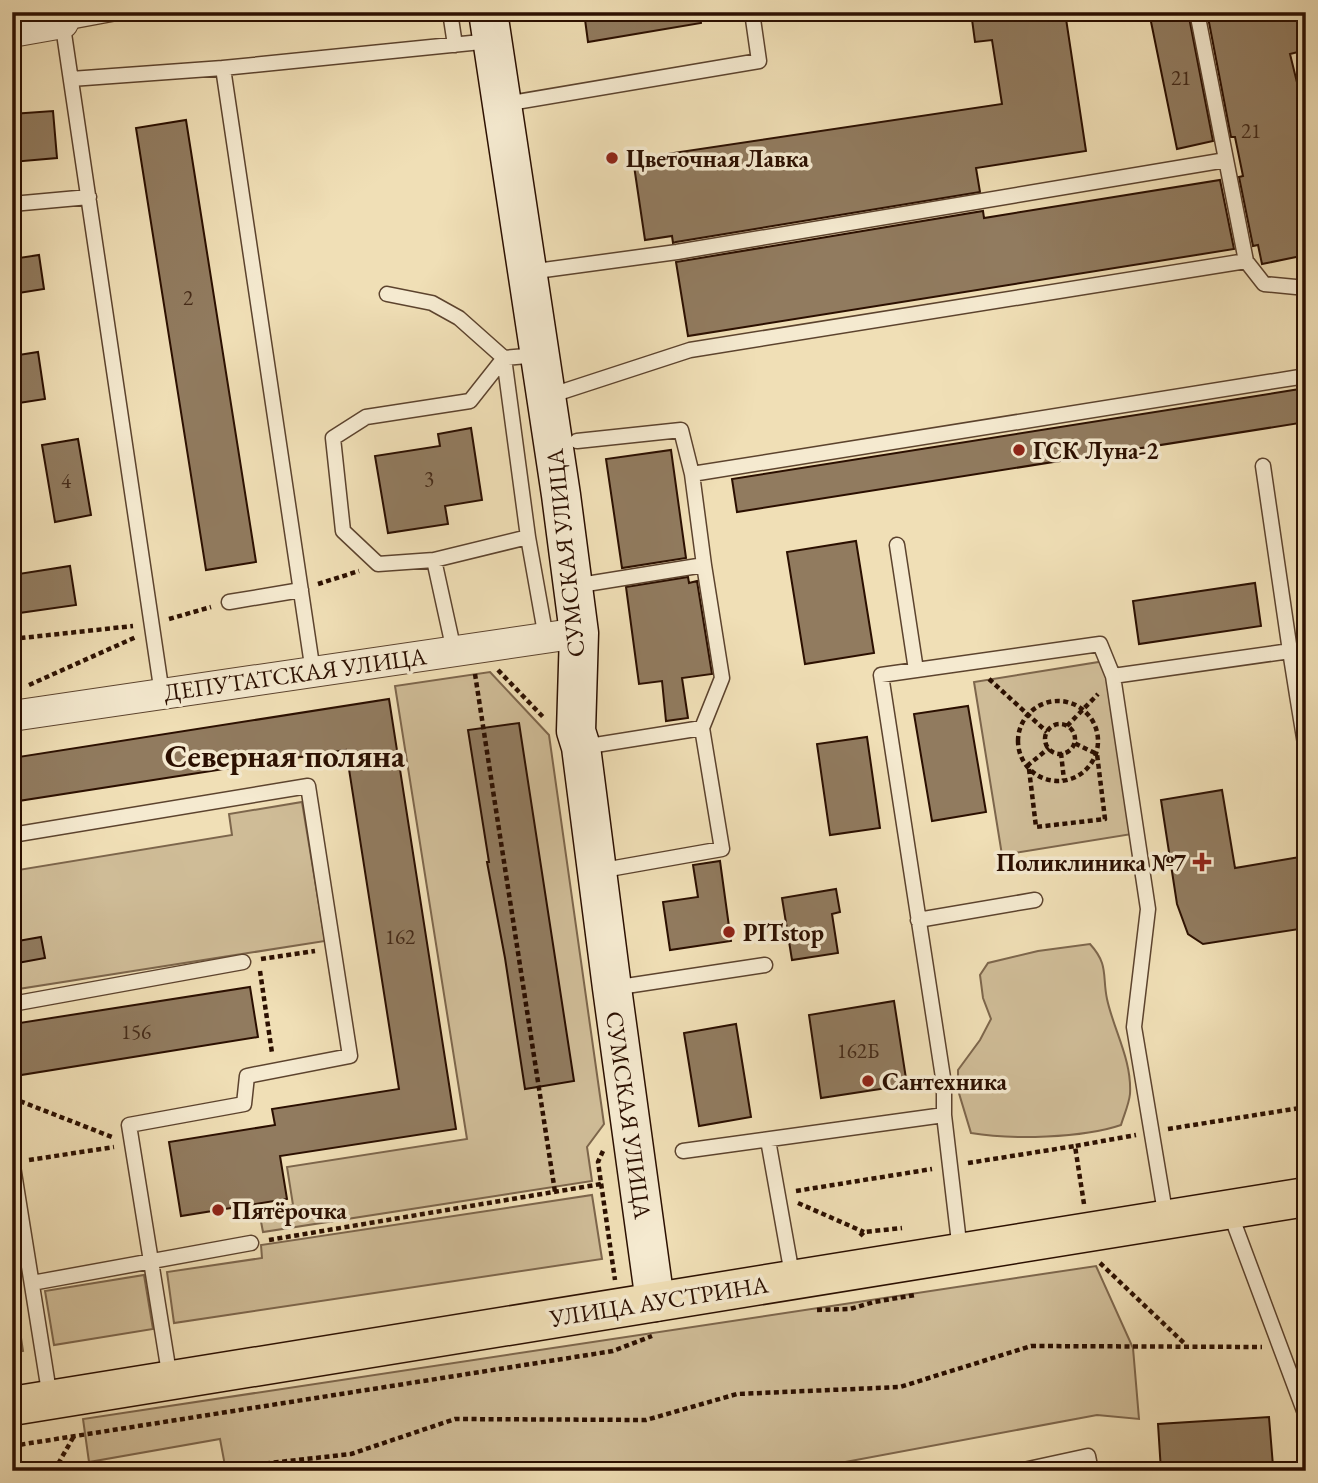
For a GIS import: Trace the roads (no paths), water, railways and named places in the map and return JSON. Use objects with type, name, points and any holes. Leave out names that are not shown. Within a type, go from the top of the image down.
[{"type":"main road","name":"УЛИЦА АУСТРИНА","points":[[12,1406],[170,1380],[656,1318],[798,1296],[960,1253],[1306,1197]]},
{"type":"street","points":[[12,32],[62,18]]},
{"type":"street","name":"СУМСКАЯ УЛИЦА","points":[[491,27],[528,272],[522,357],[546,397],[573,587],[562,635],[576,731],[582,747],[611,988],[656,1318]]},
{"type":"street","name":"ДЕПУТАТСКАЯ УЛИЦА","points":[[12,716],[313,672],[464,659],[562,635]]},
{"type":"lane","points":[[122,12],[62,18],[162,694]]},
{"type":"lane","points":[[450,12],[456,45]]},
{"type":"lane","points":[[502,104],[759,61],[752,12]]},
{"type":"lane","points":[[1197,12],[1246,261],[1264,284],[1306,288]]},
{"type":"lane","points":[[71,79],[223,68],[456,45],[491,27]]},
{"type":"lane","points":[[223,68],[313,672]]},
{"type":"lane","points":[[528,272],[677,252],[1226,160]]},
{"type":"lane","points":[[12,204],[89,197]]},
{"type":"lane","points":[[546,397],[690,350],[1246,261]]},
{"type":"lane","points":[[387,294],[432,303],[522,357]]},
{"type":"lane","points":[[522,357],[528,537],[562,635]]},
{"type":"lane","points":[[522,357],[470,401],[366,417],[333,438],[343,531],[378,564],[434,560],[528,537]]},
{"type":"lane","points":[[692,474],[1306,376]]},
{"type":"lane","points":[[577,441],[681,430],[692,474],[722,678],[702,728],[722,849],[597,871]]},
{"type":"lane","points":[[1263,466],[1290,651],[1301,695],[1306,750]]},
{"type":"lane","points":[[897,545],[916,670]]},
{"type":"lane","points":[[434,560],[464,659]]},
{"type":"lane","points":[[573,587],[704,565]]},
{"type":"lane","points":[[229,602],[300,590]]},
{"type":"lane","points":[[960,1253],[944,1115],[944,1084],[881,675],[1100,644],[1113,676],[1148,909],[1134,1027],[1166,1219]]},
{"type":"lane","points":[[1113,676],[1290,651]]},
{"type":"lane","points":[[582,747],[702,728]]},
{"type":"lane","points":[[12,835],[308,786],[350,1056],[247,1076],[244,1104],[129,1125],[170,1380]]},
{"type":"lane","points":[[918,920],[1035,900]]},
{"type":"lane","points":[[12,1004],[251,961]]},
{"type":"lane","points":[[611,988],[765,965]]},
{"type":"lane","points":[[683,1151],[944,1115]]},
{"type":"lane","points":[[768,1140],[798,1296]]},
{"type":"lane","points":[[12,1162],[50,1399]]},
{"type":"lane","points":[[1229,1209],[1306,1416]]},
{"type":"lane","points":[[32,1283],[251,1244]]},
{"type":"lane","points":[[1019,1471],[1088,1456],[1091,1471]]},
{"type":"place","name":"Цветочная Лавка","points":[[612,158]]},
{"type":"place","name":"ГСК Луна-2","points":[[1019,450]]},
{"type":"place","name":"Поликлиника №7","points":[[1202,862]]},
{"type":"place","name":"PITstop","points":[[729,932]]},
{"type":"place","name":"Сантехника","points":[[868,1081]]},
{"type":"place","name":"Пятёрочка","points":[[218,1210]]},
{"type":"district","name":"Северная поляна","points":[[285,756]]}]
